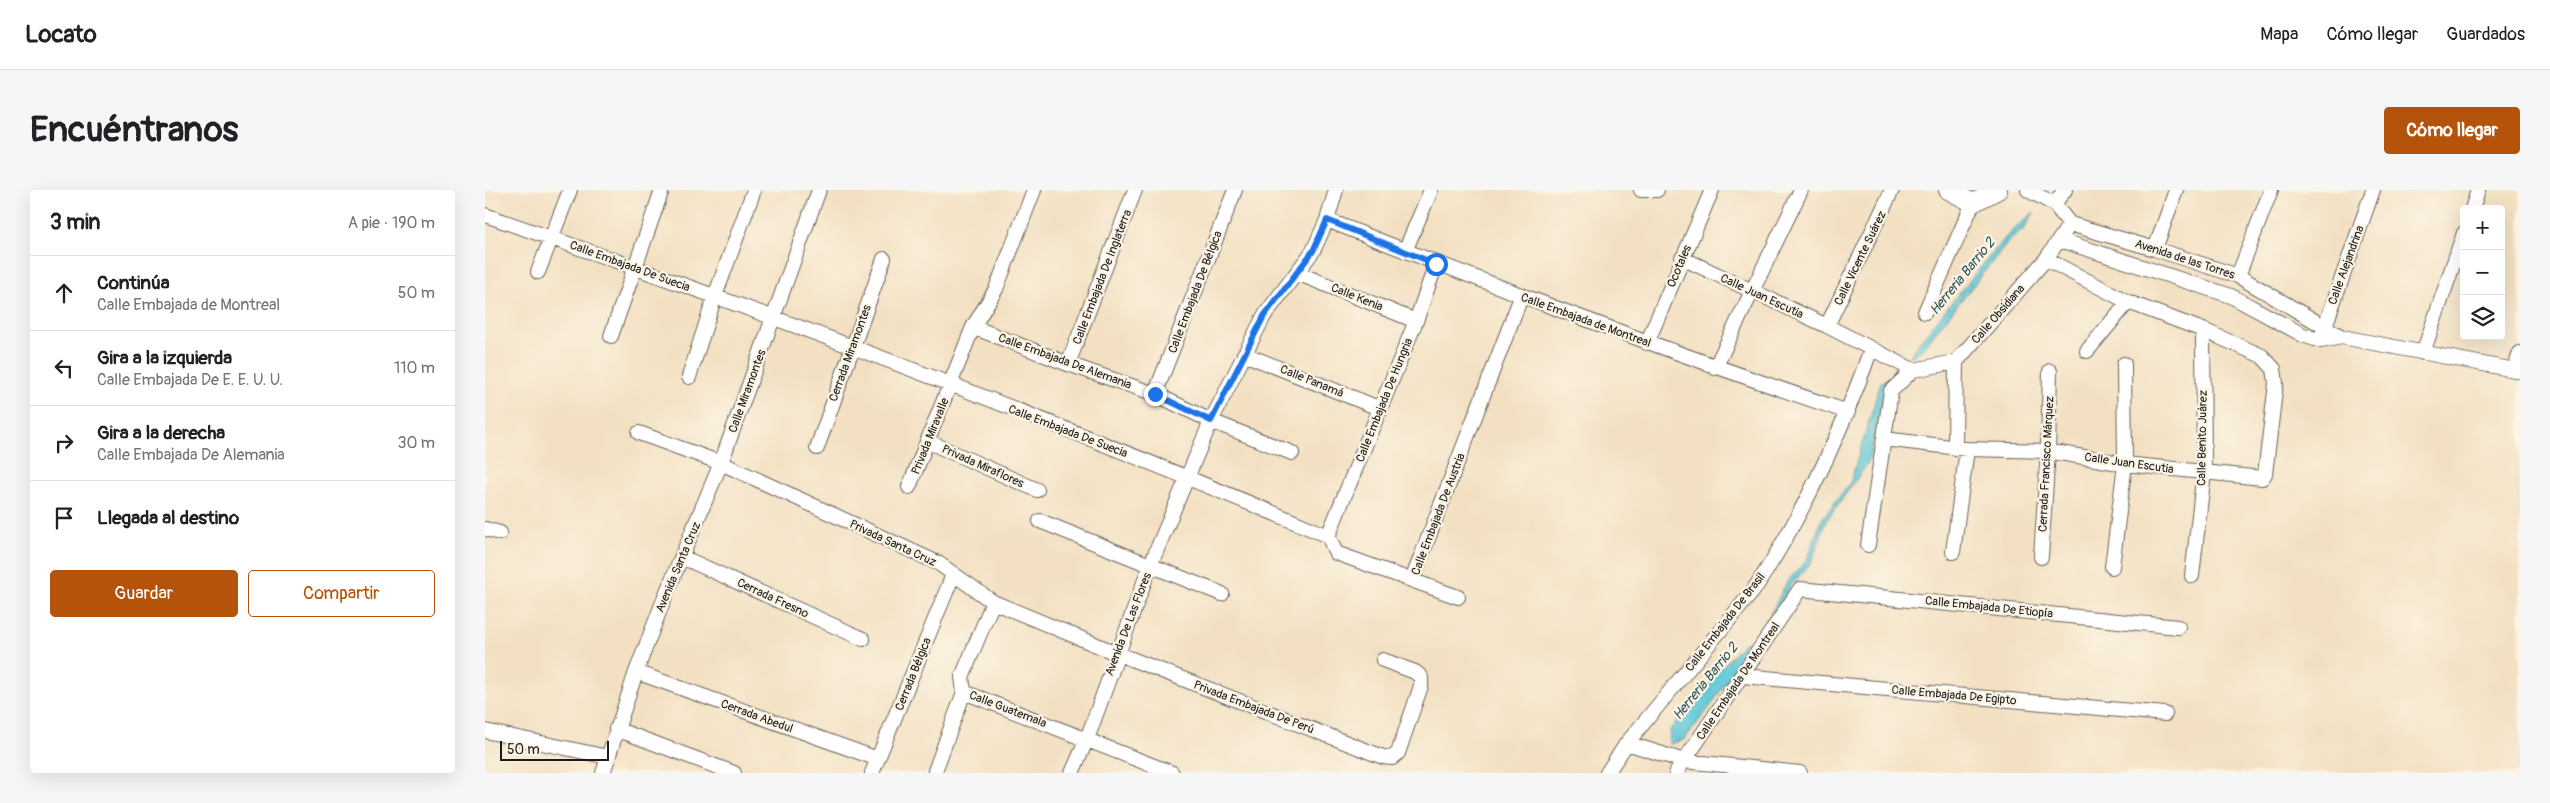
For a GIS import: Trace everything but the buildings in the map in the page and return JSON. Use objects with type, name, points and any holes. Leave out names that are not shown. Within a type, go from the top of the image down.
[{"type":"main road","points":[[1948,190],[1973,203],[1999,190]]},
{"type":"street","points":[[538,272],[553,238],[570,190]]},
{"type":"street","points":[[611,336],[661,190]]},
{"type":"street","points":[[689,377],[715,296],[754,190]]},
{"type":"street","name":"Calle Miramontes","points":[[721,463],[819,190]]},
{"type":"street","name":"Privada Miravalle","points":[[909,487],[929,442],[973,327],[996,289],[1034,190]]},
{"type":"street","name":"Calle Embajada De Inglaterra","points":[[1069,364],[1135,190]]},
{"type":"street","name":"Calle Embajada De Bélgica","points":[[1155,394],[1235,190]]},
{"type":"street","name":"Avenida De Las Flores","points":[[1072,773],[1087,739],[1116,653],[1150,566],[1211,421],[1264,316],[1313,251],[1327,220],[1336,190]]},
{"type":"street","points":[[1405,251],[1431,190]]},
{"type":"street","points":[[1641,190],[1657,190]]},
{"type":"street","name":"Ocotales","points":[[1647,343],[1681,258],[1712,190]]},
{"type":"street","points":[[1715,368],[1801,190]]},
{"type":"street","name":"Calle Vicente Suárez","points":[[1827,326],[1893,190]]},
{"type":"street","points":[[2028,190],[2054,204],[2070,224]]},
{"type":"street","points":[[2054,204],[2065,190]]},
{"type":"street","points":[[2155,249],[2176,190]]},
{"type":"street","points":[[2238,276],[2271,190]]},
{"type":"street","name":"Calle Alejandrina","points":[[2321,340],[2373,190]]},
{"type":"street","points":[[2473,205],[2478,190]]},
{"type":"street","points":[[1925,312],[1973,203]]},
{"type":"street","name":"Calle Embajada De Suecia","points":[[485,215],[635,267],[851,346],[949,386],[1187,477]]},
{"type":"street","name":"Calle Embajada de Montreal","points":[[1327,220],[1521,297],[1715,368],[1849,412]]},
{"type":"street","name":"Avenida de las Torres","points":[[2070,224],[2238,276],[2325,326],[2342,338]]},
{"type":"street","name":"Calle Obsidiana","points":[[1957,362],[2046,259],[2070,224]]},
{"type":"street","points":[[2059,240],[2231,296],[2303,335],[2321,340]]},
{"type":"street","points":[[2423,354],[2460,245]]},
{"type":"street","name":"Calle Juan Escutia","points":[[1681,258],[1827,326],[1905,367]]},
{"type":"street","name":"Cerrada Miramontes","points":[[817,448],[851,346],[884,259]]},
{"type":"street","points":[[2046,259],[2128,302],[2203,330]]},
{"type":"street","name":"Calle Embajada De Hungria","points":[[1328,536],[1416,321],[1436,264]]},
{"type":"street","name":"Calle Kenia","points":[[1297,273],[1416,321]]},
{"type":"street","name":"Calle Embajada De Austria","points":[[1328,536],[1336,553],[1412,580],[1521,297]]},
{"type":"street","points":[[2087,351],[2128,302]]},
{"type":"street","name":"Calle Embajada De Alemania","points":[[973,327],[1069,364],[1155,394],[1211,421],[1292,453]]},
{"type":"street","name":"Calle Juan Escutia","points":[[1884,439],[1961,449],[2048,451],[2125,464],[2262,478],[2265,474],[2276,383],[2274,369],[2262,356],[2203,330]]},
{"type":"street","name":"Calle Benito Juárez","points":[[2192,576],[2204,472],[2203,330]]},
{"type":"street","name":"Avenida de las Torres","points":[[2321,340],[2342,338],[2517,371]]},
{"type":"street","name":"Calle Embajada De Brasil","points":[[1607,773],[1627,743],[1753,591],[1770,564],[1819,474],[1849,412],[1871,349]]},
{"type":"street","points":[[2517,371],[2520,352]]},
{"type":"street","name":"Calle Panamá","points":[[1244,354],[1381,409]]},
{"type":"street","points":[[1869,545],[1891,391],[1905,367],[1957,362],[1961,449],[1953,552]]},
{"type":"street","points":[[2112,567],[2125,464],[2124,364]]},
{"type":"street","name":"Cerrada Francisco Márquez","points":[[2041,557],[2048,451],[2050,371]]},
{"type":"street","name":"Privada Santa Cruz","points":[[639,433],[721,463],[937,563],[953,576],[993,602],[1116,653]]},
{"type":"street","name":"Privada Miraflores","points":[[929,442],[1037,490]]},
{"type":"street","name":"Avenida Santa Cruz","points":[[603,773],[637,672],[721,463]]},
{"type":"street","points":[[1187,477],[1328,536]]},
{"type":"street","points":[[1040,521],[1222,594]]},
{"type":"street","points":[[485,528],[500,533]]},
{"type":"street","name":"Cerrada Fresno","points":[[682,557],[863,639]]},
{"type":"street","name":"Cerrada Bélgica","points":[[872,773],[953,576]]},
{"type":"street","points":[[1412,580],[1458,596]]},
{"type":"street","name":"Calle Embajada De Etiopía","points":[[1800,589],[2178,627]]},
{"type":"street","name":"Calle Embajada De Montreal","points":[[1680,767],[1800,589]]},
{"type":"street","name":"Calle Guatemala","points":[[993,602],[962,677],[964,692],[1172,773]]},
{"type":"street","name":"Privada Embajada De Perú","points":[[1116,653],[1383,757],[1391,758],[1398,753],[1421,686],[1421,677],[1415,672],[1383,660]]},
{"type":"street","name":"Cerrada Abedul","points":[[637,672],[878,759]]},
{"type":"street","name":"Calle Embajada De Egipto","points":[[1743,676],[2165,714]]},
{"type":"street","points":[[935,771],[964,692]]},
{"type":"street","points":[[616,730],[734,773]]},
{"type":"street","points":[[485,731],[608,758]]},
{"type":"street","points":[[1627,743],[1680,767],[1800,773]]},
{"type":"water","points":[[2034,212],[2025,228],[2010,240],[1920,351],[1910,357],[1915,347],[2006,237]]},
{"type":"water","points":[[1894,376],[1886,384],[1868,463],[1826,521],[1811,563],[1790,586],[1760,646],[1747,649],[1712,704],[1684,740],[1669,744],[1670,730],[1695,697],[1743,644],[1757,640],[1787,582],[1807,560],[1822,519],[1850,483],[1881,382]]},
{"type":"route","points":[[1155,394],[1211,421],[1264,316],[1313,251],[1327,220],[1436,264]]},
{"type":"water label","name":"Herreria Barrio 2","points":[[1962,276]]},
{"type":"water label","name":"Herreria Barrio 2","points":[[1705,681]]}]
